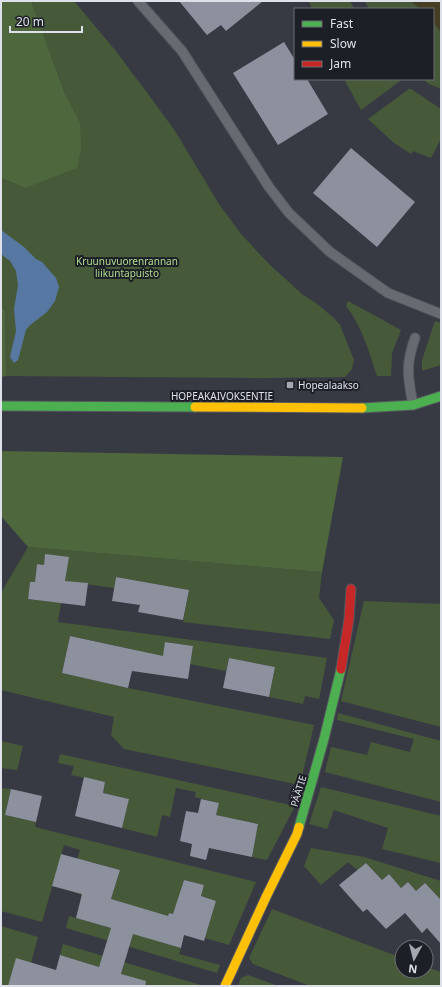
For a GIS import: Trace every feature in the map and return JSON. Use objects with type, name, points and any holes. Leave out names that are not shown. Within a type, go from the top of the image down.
[{"type":"street","name":"HOPEAKAIVOKSENTIE","points":[[1,406],[366,408],[413,405],[441,396]]},
{"type":"street","name":"PÄÄTIE","points":[[225,986],[297,834],[324,739],[340,672],[349,619],[351,589]]},
{"type":"lane","points":[[138,1],[182,52],[269,187],[289,213],[330,252],[388,293],[441,314]]},
{"type":"lane","points":[[413,405],[408,368],[409,355],[415,338]]},
{"type":"green space","points":[[1,1],[31,1],[65,94],[80,122],[81,148],[77,168],[25,188],[1,178]]},
{"type":"green space","name":"Kruunuvuorenrannan liikuntapuisto","points":[[31,1],[74,1],[115,50],[175,131],[219,204],[241,234],[269,264],[303,295],[316,303],[334,318],[340,325],[354,360],[352,369],[345,377],[267,378],[6,376],[5,311],[1,305],[1,178],[25,188],[80,122],[65,94]]},
{"type":"green space","points":[[309,1],[350,1],[354,8],[312,8]]},
{"type":"green space","points":[[365,1],[441,1],[441,89],[429,84],[424,80],[434,80],[434,8],[368,8]]},
{"type":"green space","points":[[345,80],[400,80],[400,81],[361,110]]},
{"type":"green space","points":[[409,89],[441,109],[441,139],[431,158],[413,151],[411,154],[394,143],[368,119]]},
{"type":"green space","points":[[348,301],[401,330],[392,353],[391,376],[377,376],[361,331],[346,306]]},
{"type":"green space","points":[[1,305],[5,311],[6,376],[1,377]]},
{"type":"green space","points":[[435,321],[441,323],[441,365],[422,371],[422,360]]},
{"type":"green space","points":[[1,451],[343,457],[322,572],[28,547],[1,516]]},
{"type":"green space","points":[[28,547],[322,572],[319,598],[334,620],[330,639],[183,622],[189,590],[116,577],[114,588],[65,581],[68,558],[45,555],[44,565],[37,564],[35,582],[30,582],[28,599],[61,603],[58,622],[327,658],[319,699],[305,696],[303,704],[269,697],[275,667],[229,658],[226,671],[190,664],[193,646],[166,642],[160,675],[132,670],[136,650],[70,636],[62,673],[128,688],[314,725],[300,785],[124,749],[111,735],[114,717],[1,690],[1,593]]},
{"type":"green space","points":[[364,601],[441,604],[441,727],[341,701]]},
{"type":"green space","points":[[338,713],[441,741],[441,802],[325,772],[331,747],[367,755],[371,742],[410,752],[414,739],[337,720]]},
{"type":"green space","points":[[1,741],[23,746],[17,770],[1,768]]},
{"type":"green space","points":[[60,754],[295,806],[267,860],[252,857],[258,824],[216,815],[219,803],[195,797],[196,792],[176,788],[170,817],[162,815],[157,837],[122,828],[129,799],[103,793],[105,782],[71,775],[74,766],[58,763]]},
{"type":"green space","points":[[321,787],[441,816],[441,863],[382,849],[388,828],[334,810],[327,829],[309,824]]},
{"type":"green space","points":[[1,788],[11,789],[5,815],[36,822],[35,827],[256,882],[229,945],[205,938],[216,901],[201,896],[204,885],[184,880],[180,893],[177,915],[169,913],[161,942],[181,948],[179,954],[220,965],[217,973],[66,928],[69,916],[132,934],[111,899],[120,870],[92,862],[82,895],[68,890],[80,850],[64,845],[42,922],[1,911]]},
{"type":"green space","points":[[311,848],[364,857],[441,881],[441,900],[425,883],[416,891],[408,882],[401,888],[389,874],[382,880],[366,863],[357,870],[348,862],[321,885],[304,866]]},
{"type":"green space","points":[[272,909],[394,955],[394,979],[434,979],[434,970],[441,972],[441,986],[310,986],[253,964],[249,958]]},
{"type":"green space","points":[[1,926],[38,937],[31,963],[15,986],[1,986]]},
{"type":"green space","points":[[63,944],[204,986],[111,986],[120,977],[124,966],[102,959],[99,967],[60,955]]},
{"type":"green space","points":[[248,975],[278,986],[238,986],[241,978]]},
{"type":"sand","points":[[411,1],[439,1],[441,3],[441,32],[434,23],[434,8],[419,8]]},
{"type":"water","points":[[1,230],[24,247],[36,259],[42,262],[56,278],[59,287],[55,301],[47,312],[26,330],[18,360],[14,363],[10,357],[16,331],[14,309],[18,285],[16,271],[10,261],[1,254]]},
{"type":"building","points":[[179,1],[263,1],[226,31],[221,25],[207,35]]},
{"type":"building","points":[[284,42],[294,58],[294,80],[308,80],[328,114],[278,145],[233,73]]},
{"type":"building","points":[[351,148],[415,202],[377,247],[313,193]]},
{"type":"building","points":[[45,554],[69,557],[65,581],[88,583],[85,606],[28,599],[30,582],[35,582],[37,564],[44,565]]},
{"type":"building","points":[[116,577],[189,590],[183,620],[138,612],[140,605],[112,601]]},
{"type":"building","points":[[70,636],[163,656],[165,642],[193,646],[188,679],[132,671],[128,688],[62,673]]},
{"type":"building","points":[[229,658],[275,667],[269,697],[223,688]]},
{"type":"building","points":[[84,777],[105,782],[103,793],[129,799],[122,828],[75,816]]},
{"type":"building","points":[[11,789],[42,796],[36,822],[5,815]]},
{"type":"building","points":[[201,799],[219,803],[216,815],[258,824],[252,857],[209,848],[206,860],[190,856],[192,844],[180,841],[186,811],[198,813]]},
{"type":"building","points":[[61,854],[120,870],[111,899],[168,916],[169,913],[173,914],[184,880],[204,885],[201,896],[216,901],[204,941],[184,935],[181,948],[133,934],[121,974],[146,981],[145,986],[8,986],[16,958],[56,970],[60,955],[99,967],[111,928],[76,918],[82,894],[52,886]]},
{"type":"building","points":[[366,863],[382,880],[389,874],[401,888],[408,882],[416,891],[425,883],[441,900],[441,944],[427,928],[422,933],[405,913],[386,929],[367,909],[363,912],[339,885]]},
{"type":"traffic: fast","points":[[362,408],[413,405],[441,396]]},
{"type":"traffic: fast","points":[[1,406],[195,407]]},
{"type":"traffic: fast","points":[[299,827],[324,739],[341,669]]},
{"type":"traffic: slow","points":[[195,407],[362,408]]},
{"type":"traffic: slow","points":[[225,986],[299,827]]},
{"type":"traffic: jam","points":[[341,669],[349,619],[351,589]]},
{"type":"place","name":"Hopealaakso","points":[[290,385]]}]
